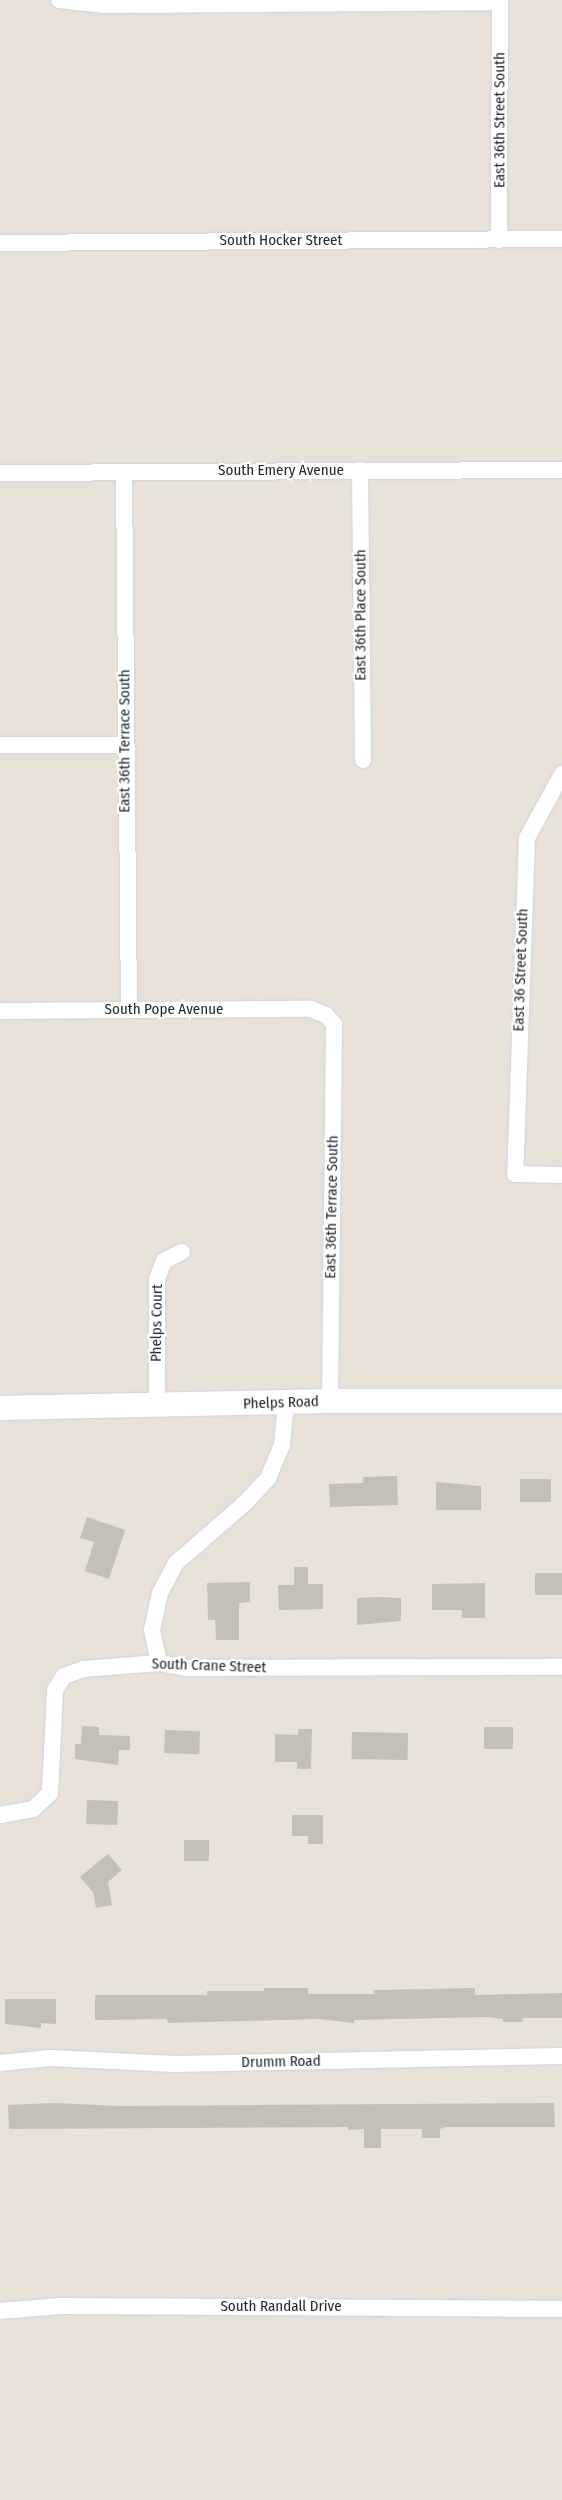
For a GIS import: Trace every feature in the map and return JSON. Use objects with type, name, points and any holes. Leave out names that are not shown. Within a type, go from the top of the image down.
[{"type":"street","points":[[59,0],[104,5],[500,1]]},
{"type":"street","name":"East 36th Street South","points":[[500,1],[500,240]]},
{"type":"street","name":"South Hocker Street","points":[[0,243],[562,239]]},
{"type":"street","name":"East 36th Place South","points":[[360,470],[362,760]]},
{"type":"street","name":"South Emery Avenue","points":[[0,473],[562,470]]},
{"type":"street","name":"East 36th Terrace South","points":[[124,472],[124,745],[129,1010]]},
{"type":"street","points":[[0,746],[124,745]]},
{"type":"street","name":"East 36 Street South","points":[[562,774],[527,838],[515,1174],[562,1175]]},
{"type":"street","name":"South Pope Avenue","points":[[0,1011],[311,1009],[326,1015]]},
{"type":"street","name":"East 36th Terrace South","points":[[326,1015],[334,1024],[330,1401]]},
{"type":"street","name":"Phelps Court","points":[[156,1406],[157,1279],[164,1261],[182,1252]]},
{"type":"street","name":"Phelps Road","points":[[0,1408],[330,1401],[562,1401]]},
{"type":"street","points":[[158,1663],[152,1630],[160,1593],[176,1563],[245,1503],[268,1478],[282,1444],[286,1403]]},
{"type":"street","name":"South Crane Street","points":[[0,1815],[33,1809],[50,1793],[55,1690],[64,1676],[83,1669],[158,1663],[186,1668],[562,1667]]},
{"type":"street","name":"Drumm Road","points":[[0,2063],[52,2058],[175,2064],[562,2056]]},
{"type":"street","name":"South Randall Drive","points":[[0,2311],[61,2306],[562,2309]]},
{"type":"building","points":[[397,1476],[398,1505],[330,1507],[329,1484],[363,1483],[363,1477]]},
{"type":"building","points":[[520,1479],[551,1479],[551,1502],[520,1502]]},
{"type":"building","points":[[436,1482],[481,1486],[481,1510],[436,1510]]},
{"type":"building","points":[[87,1517],[125,1530],[109,1579],[85,1571],[94,1542],[80,1538]]},
{"type":"building","points":[[294,1567],[308,1567],[308,1584],[323,1584],[323,1609],[279,1610],[278,1585],[294,1585]]},
{"type":"building","points":[[535,1573],[562,1573],[562,1595],[535,1595]]},
{"type":"building","points":[[250,1582],[250,1602],[239,1603],[239,1640],[216,1640],[215,1620],[208,1620],[207,1583]]},
{"type":"building","points":[[485,1583],[485,1618],[462,1618],[462,1610],[432,1610],[432,1584]]},
{"type":"building","points":[[357,1598],[401,1598],[401,1621],[357,1625]]},
{"type":"building","points":[[82,1726],[99,1727],[99,1735],[130,1736],[130,1750],[119,1750],[118,1765],[75,1759],[75,1744],[81,1744]]},
{"type":"building","points":[[484,1727],[513,1727],[513,1749],[484,1749]]},
{"type":"building","points":[[298,1729],[312,1729],[311,1769],[297,1769],[297,1762],[275,1762],[275,1734],[298,1735]]},
{"type":"building","points":[[165,1730],[200,1731],[199,1754],[164,1753]]},
{"type":"building","points":[[352,1732],[408,1733],[408,1760],[352,1759]]},
{"type":"building","points":[[87,1800],[118,1801],[117,1825],[86,1824]]},
{"type":"building","points":[[292,1815],[323,1815],[323,1844],[308,1844],[308,1836],[292,1836]]},
{"type":"building","points":[[184,1840],[209,1840],[209,1861],[184,1861]]},
{"type":"building","points":[[108,1854],[122,1870],[108,1882],[112,1905],[96,1908],[93,1892],[80,1877]]},
{"type":"building","points":[[264,1988],[308,1988],[308,1994],[374,1994],[374,1990],[475,1988],[475,1995],[562,1993],[562,2018],[522,2018],[523,2022],[503,2022],[503,2019],[487,2017],[354,2020],[354,2023],[319,2019],[168,2023],[167,2019],[95,2020],[95,1995],[207,1995],[207,1991],[264,1991]]},
{"type":"building","points":[[5,1999],[56,1999],[56,2024],[41,2023],[41,2028],[5,2024]]},
{"type":"building","points":[[53,2103],[121,2106],[554,2103],[555,2127],[446,2127],[440,2129],[440,2138],[422,2138],[422,2129],[381,2129],[381,2148],[364,2148],[364,2129],[348,2130],[348,2127],[9,2129],[8,2105]]}]
